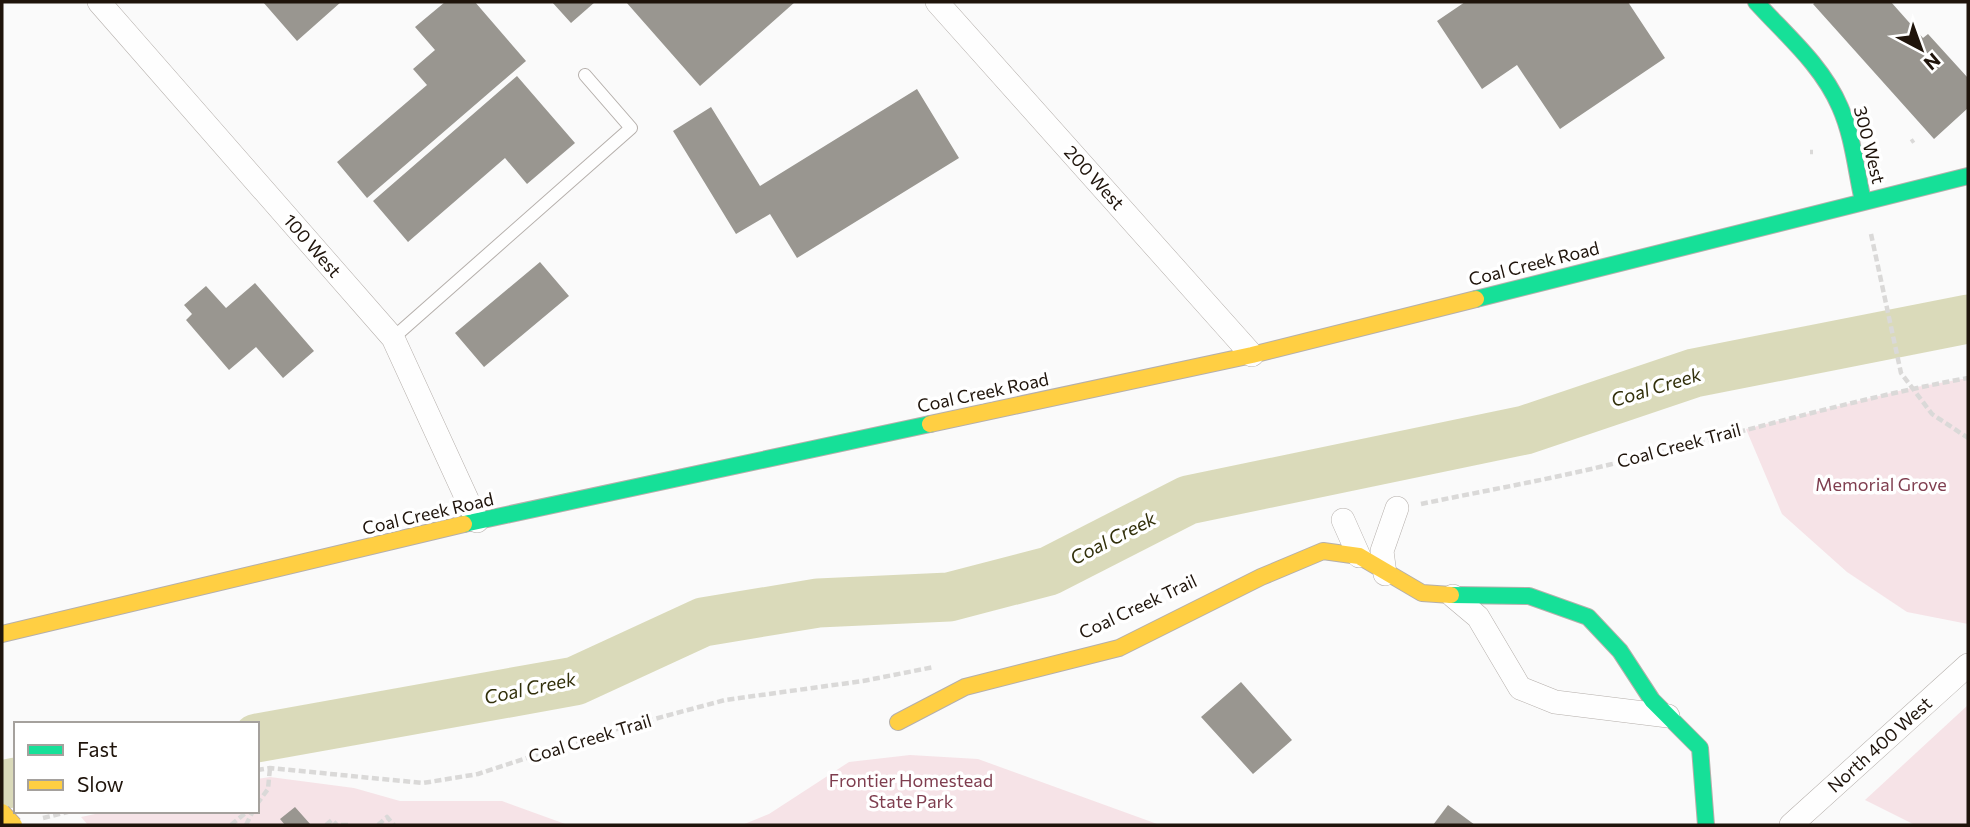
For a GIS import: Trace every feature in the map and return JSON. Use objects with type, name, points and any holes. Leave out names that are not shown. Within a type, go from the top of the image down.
[{"type":"main road","name":"300 West","points":[[1756,2],[1828,85],[1840,104],[1863,201]]},
{"type":"main road","name":"Coal Creek Road","points":[[2,634],[477,522],[1252,355],[1968,176]]},
{"type":"main road","points":[[898,722],[965,687],[1119,648],[1261,577],[1323,551],[1359,556],[1385,574],[1422,593],[1453,596],[1529,596],[1588,617],[1620,651],[1652,700],[1700,748],[1706,825]]},
{"type":"main road","points":[[2,812],[13,825]]},
{"type":"street","name":"100 West","points":[[99,2],[393,338],[477,522]]},
{"type":"street","name":"200 West","points":[[937,2],[1252,355]]},
{"type":"street","points":[[1385,574],[1382,551],[1397,508]]},
{"type":"street","points":[[1343,520],[1359,556]]},
{"type":"street","points":[[1453,596],[1478,617],[1520,688],[1555,702],[1668,716]]},
{"type":"street","name":"North 400 West","points":[[1791,825],[1968,666]]},
{"type":"lane","points":[[393,338],[631,128],[585,75]]},
{"type":"path","points":[[1871,234],[1901,373],[1932,414],[1968,438]]},
{"type":"path","name":"Coal Creek Trail","points":[[1397,508],[1607,466],[1910,388],[1968,378]]},
{"type":"path","name":"Coal Creek Trail","points":[[259,770],[270,768],[423,783],[478,774],[606,732],[726,700],[863,681],[944,665]]},
{"type":"path","points":[[259,800],[268,789],[270,768]]},
{"type":"path","points":[[231,825],[246,813]]},
{"type":"path","points":[[378,825],[387,817],[394,825]]},
{"type":"path","points":[[326,825],[332,820],[339,825],[350,825]]},
{"type":"green space","name":"Memorial Grove","points":[[1968,378],[1968,624],[1907,612],[1847,572],[1782,514],[1746,429],[1911,388]]},
{"type":"green space","points":[[1968,705],[1968,825],[1915,825],[1865,800]]},
{"type":"green space","name":"Frontier Homestead State Park","points":[[910,755],[978,759],[1160,825],[742,825],[769,814],[849,762]]},
{"type":"green space","points":[[270,777],[354,788],[400,801],[502,801],[568,825],[88,825],[81,817],[100,813],[259,813],[259,779]]},
{"type":"building","points":[[263,2],[341,2],[297,41]]},
{"type":"building","points":[[445,2],[475,2],[526,61],[367,198],[337,162],[427,85],[413,69],[435,50],[415,27]]},
{"type":"building","points":[[552,2],[595,2],[571,23]]},
{"type":"building","points":[[626,2],[795,2],[700,86]]},
{"type":"building","points":[[1465,2],[1628,2],[1665,58],[1560,129],[1517,65],[1482,89],[1437,21]]},
{"type":"building","points":[[1891,2],[1923,38],[1928,34],[1968,78],[1968,108],[1934,139],[1813,4]]},
{"type":"building","points":[[517,76],[575,143],[527,184],[505,158],[408,242],[373,201]]},
{"type":"building","points":[[917,89],[959,158],[797,258],[770,214],[736,234],[673,131],[711,107],[760,186]]},
{"type":"building","points":[[540,262],[569,296],[484,367],[455,333]]},
{"type":"building","points":[[255,283],[314,351],[283,378],[256,347],[229,370],[186,320],[192,314],[184,305],[206,286],[226,308]]},
{"type":"building","points":[[1241,682],[1292,740],[1253,774],[1201,717]]},
{"type":"building","points":[[1448,805],[1475,825],[1433,825]]},
{"type":"building","points":[[295,807],[311,825],[285,825],[280,819]]},
{"type":"waterway","name":"Coal Creek","points":[[259,738],[575,681],[703,622],[818,603],[949,597],[1049,571],[1188,500],[1525,430],[1694,373],[1968,319]]},
{"type":"waterway","name":"Coal Creek","points":[[2,785],[14,782]]},
{"type":"traffic: fast","points":[[1756,2],[1802,51],[1832,92],[1848,130],[1863,201]]},
{"type":"traffic: fast","points":[[1476,299],[1968,176]]},
{"type":"traffic: fast","points":[[464,524],[930,424]]},
{"type":"traffic: fast","points":[[1451,595],[1529,596],[1588,617],[1620,651],[1652,700],[1700,748],[1706,825]]},
{"type":"traffic: slow","points":[[930,424],[1252,355],[1476,299]]},
{"type":"traffic: slow","points":[[2,634],[464,524]]},
{"type":"traffic: slow","points":[[898,722],[965,687],[1119,648],[1261,577],[1323,551],[1359,556],[1422,593],[1451,595]]},
{"type":"traffic: slow","points":[[2,812],[14,825]]}]
